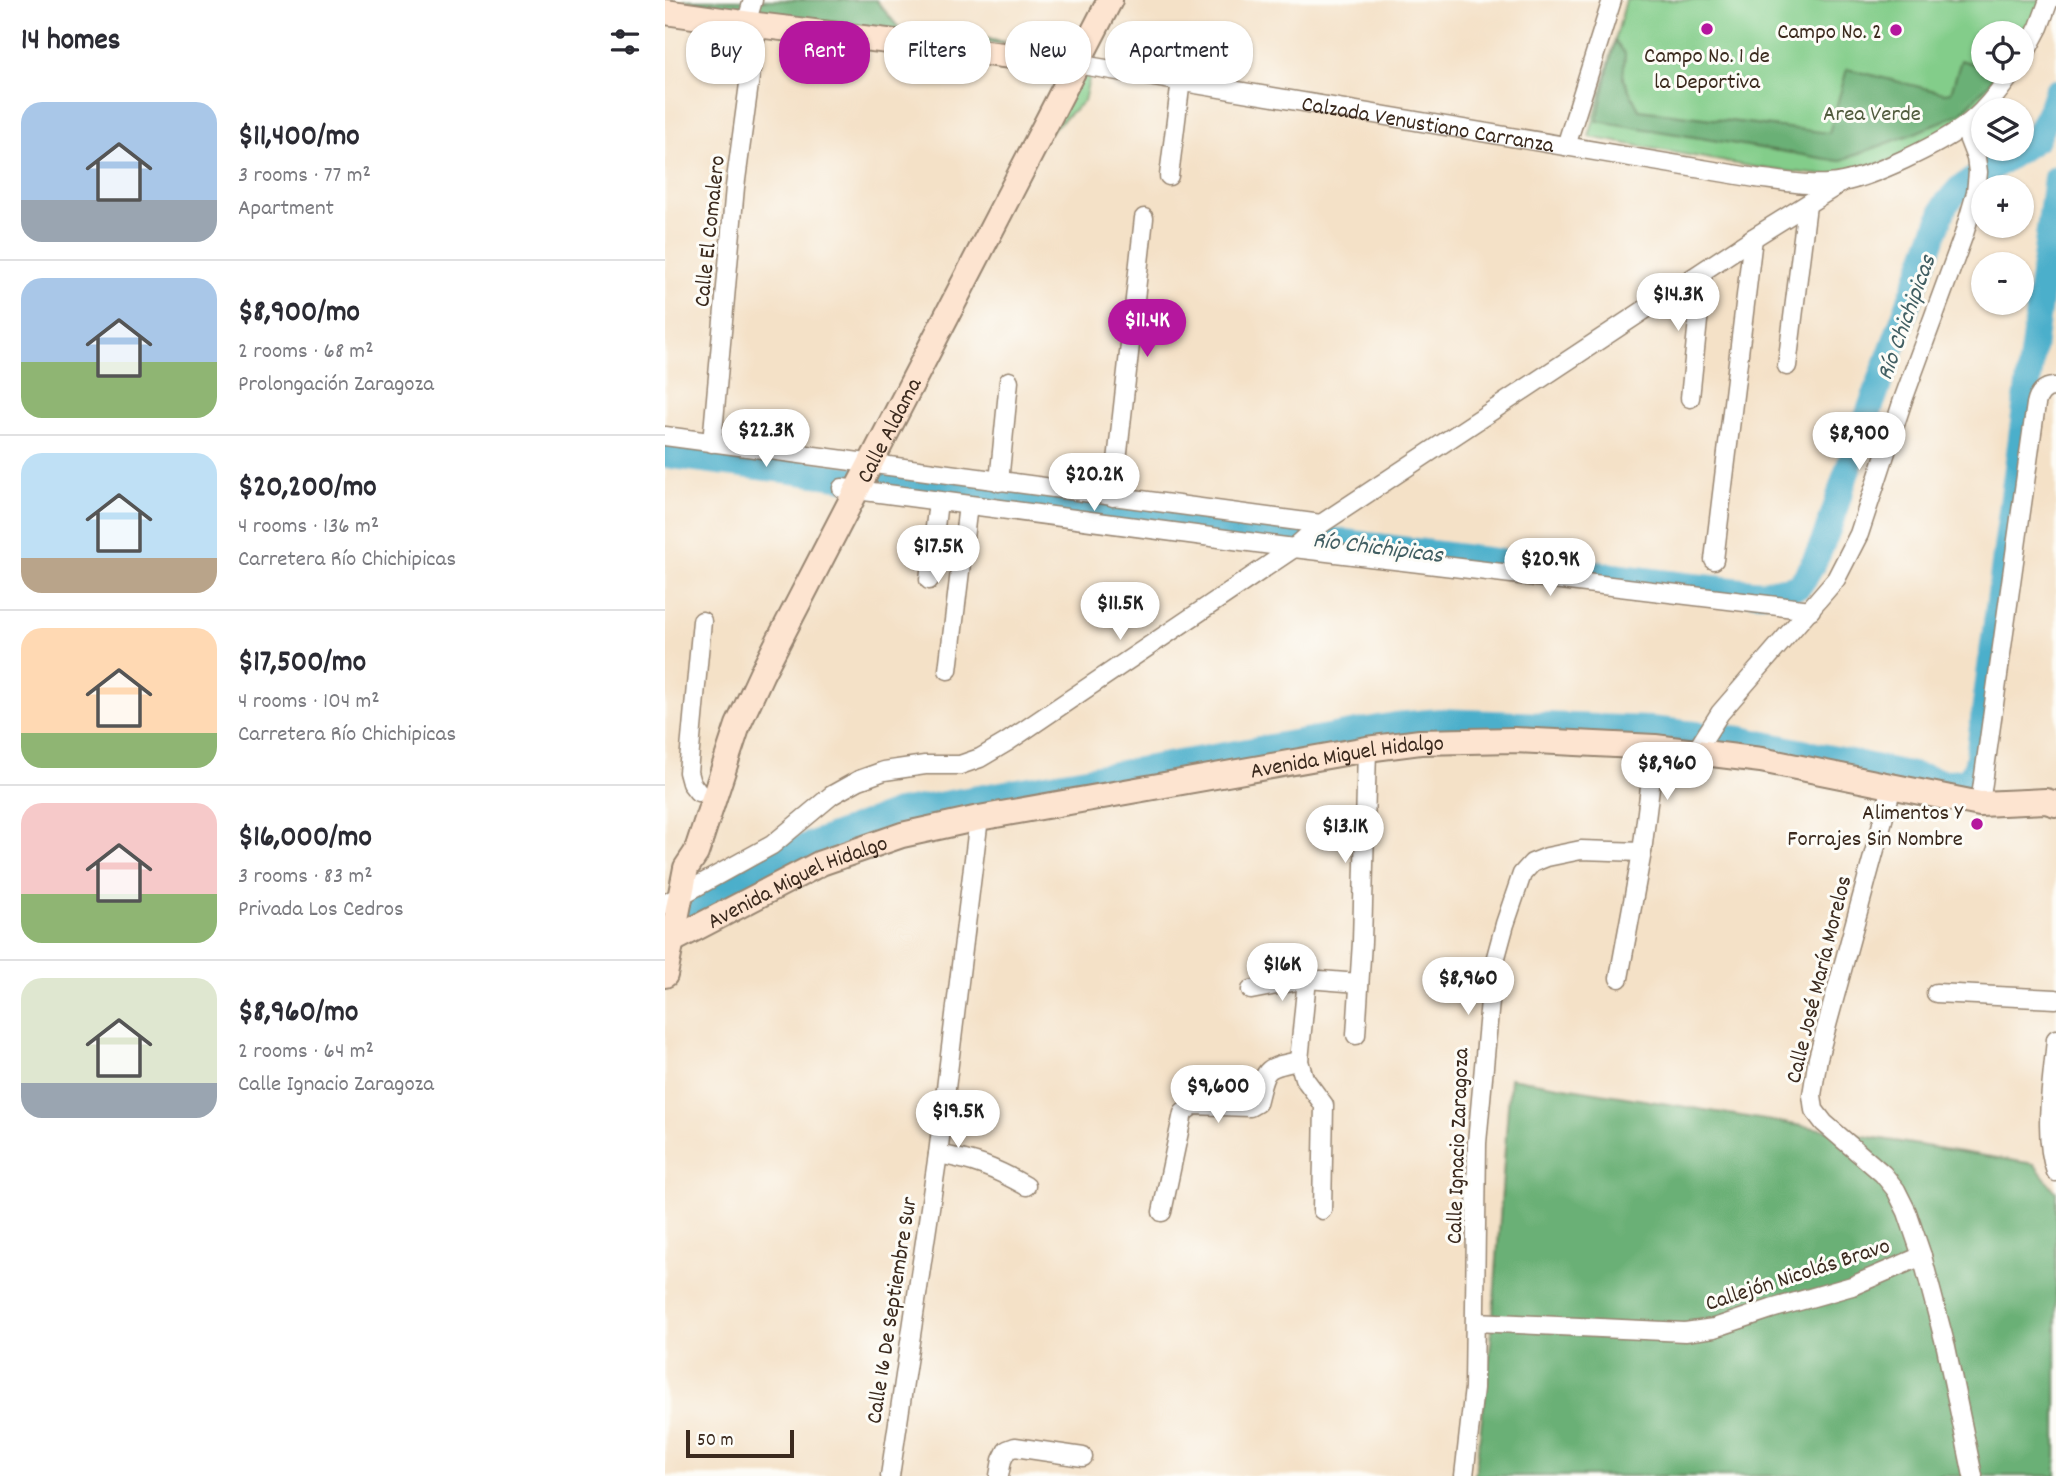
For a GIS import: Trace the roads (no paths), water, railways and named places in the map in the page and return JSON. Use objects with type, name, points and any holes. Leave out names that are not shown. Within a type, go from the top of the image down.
[{"type":"street","name":"Calle Aldama","points":[[1085,21],[1093,0]]},
{"type":"street","name":"Calle Aldama","points":[[1091,29],[1110,0]]},
{"type":"street","points":[[1566,146],[1612,0]]},
{"type":"street","points":[[2034,36],[2049,0]]},
{"type":"street","name":"Calzada Venustiano Carranza","points":[[665,12],[752,16],[1005,54]]},
{"type":"street","name":"Calle El Comalero","points":[[712,443],[752,16]]},
{"type":"street","name":"Calle Aldama","points":[[665,975],[674,915],[686,868],[696,853],[738,725],[850,489],[1058,84]]},
{"type":"street","points":[[1169,176],[1180,84]]},
{"type":"street","name":"Calzada Venustiano Carranza","points":[[1204,84],[1756,178],[1785,182],[1841,183],[1896,163],[1965,127],[2004,84]]},
{"type":"street","points":[[1701,742],[1720,713],[1836,579],[1859,534],[1903,400],[1965,234],[1976,192],[1978,172],[1973,146],[1965,127]]},
{"type":"street","points":[[674,915],[772,845],[832,795],[859,779],[884,771],[925,765],[960,765],[980,758],[1296,547],[1317,528],[1753,238],[1841,183]]},
{"type":"street","points":[[1787,366],[1807,205]]},
{"type":"street","points":[[1113,496],[1145,218]]},
{"type":"street","points":[[1714,560],[1753,238]]},
{"type":"street","points":[[1691,398],[1703,271]]},
{"type":"street","points":[[999,482],[1009,381]]},
{"type":"street","points":[[1980,804],[2036,404],[2043,390],[2056,387]]},
{"type":"street","points":[[665,436],[1113,496],[1317,528]]},
{"type":"street","name":"Calle Aldama","points":[[686,868],[682,851],[698,792],[723,719],[747,666],[850,489]]},
{"type":"street","points":[[850,489],[1811,610]]},
{"type":"street","points":[[929,580],[938,501]]},
{"type":"street","points":[[948,670],[968,505]]},
{"type":"street","points":[[698,792],[691,783],[688,772],[702,621]]},
{"type":"street","name":"Avenida Miguel Hidalgo","points":[[674,915],[902,835],[979,818],[1367,749],[1420,742],[1514,740],[1655,747],[1701,742],[1761,761],[1980,804],[2053,801]]},
{"type":"street","points":[[1619,978],[1641,852],[1655,747]]},
{"type":"street","points":[[1356,1035],[1367,749]]},
{"type":"street","name":"Calle José María Morelos","points":[[1892,787],[1818,1058],[1812,1095],[1814,1110],[1824,1123],[1883,1174],[1896,1190],[1907,1212],[1922,1256],[1946,1348],[1973,1476]]},
{"type":"street","name":"Calle 16 De Septiembre Sur","points":[[890,1476],[938,1154],[979,818]]},
{"type":"street","name":"Calle Ignacio Zaragoza","points":[[1464,1476],[1474,1388],[1477,1143],[1493,968],[1522,874],[1532,863],[1581,850],[1641,852]]},
{"type":"street","points":[[1251,990],[1307,979],[1359,983]]},
{"type":"street","points":[[1307,979],[1299,1061],[1304,1078],[1324,1105],[1322,1210]]},
{"type":"street","points":[[1936,993],[2056,999]]},
{"type":"street","points":[[2056,1039],[2050,1115],[2050,1157],[2056,1172]]},
{"type":"street","points":[[1162,1212],[1183,1113],[1187,1108],[1193,1105],[1251,1107],[1257,1103],[1268,1070],[1273,1066],[1299,1061]]},
{"type":"street","points":[[938,1154],[976,1161],[1026,1186]]},
{"type":"street","name":"Callejón Nicolás Bravo","points":[[1476,1322],[1685,1332],[1714,1328],[1852,1286],[1922,1256]]},
{"type":"street","points":[[999,1476],[1007,1450],[1015,1447],[1083,1457]]},
{"type":"waterway","name":"Río Chichipicas","points":[[2034,140],[2056,92]]},
{"type":"waterway","name":"Río Chichipicas","points":[[665,455],[1684,585],[1762,593],[1799,586],[1823,542],[1945,205],[1959,189],[2002,161]]},
{"type":"waterway","points":[[665,922],[793,851],[898,812],[1396,725],[1440,721],[1650,729],[1741,739],[1945,782],[1968,781],[1977,764],[2056,178]]},
{"type":"place","name":"Campo No. 1 de la Deportiva","points":[[1707,29]]},
{"type":"place","name":"Campo No. 2","points":[[1896,30]]},
{"type":"place","name":"Alimentos Y Forrajes Sin Nombre","points":[[1977,824]]},
{"type":"park label","name":"Area Verde","points":[[1872,112]]}]
